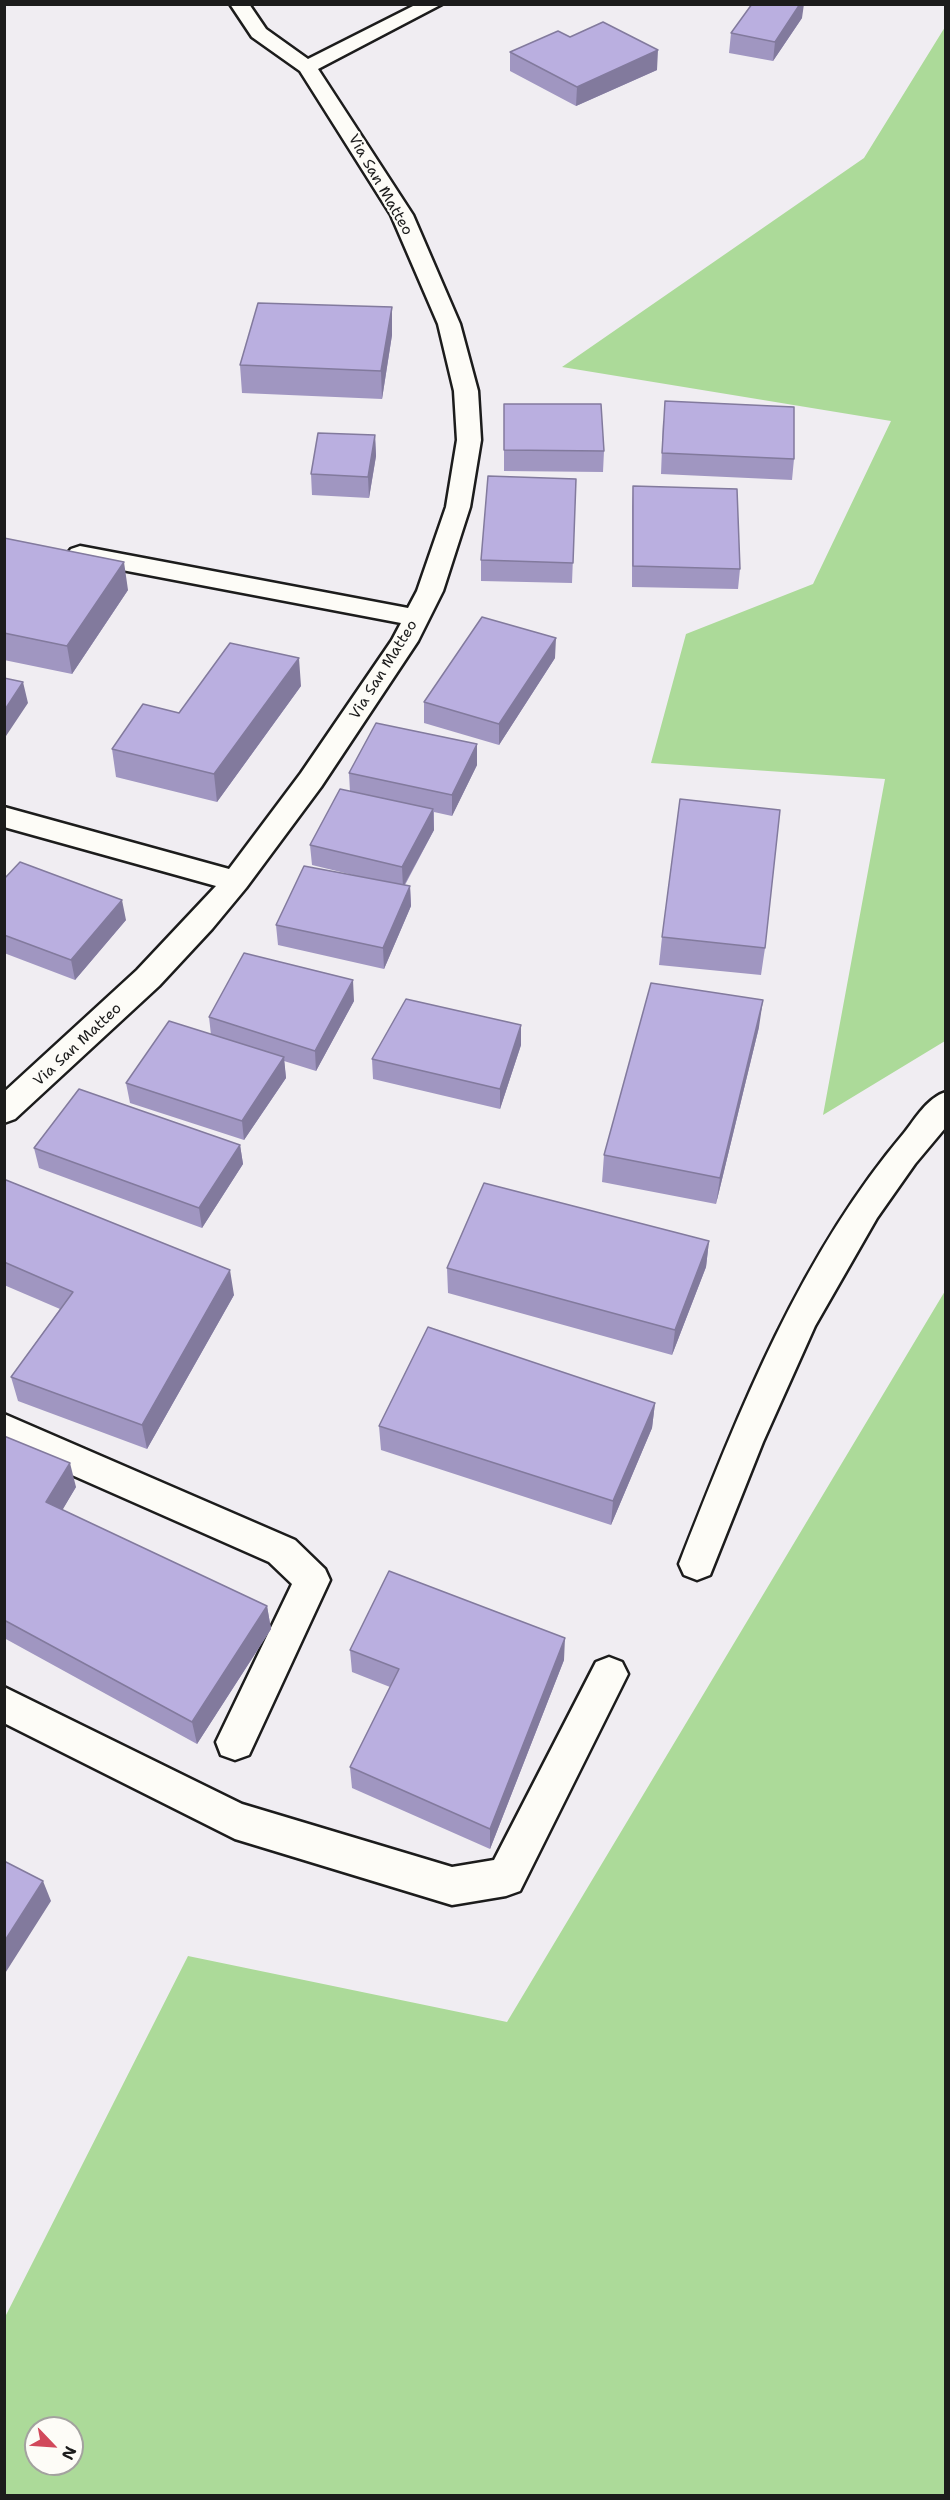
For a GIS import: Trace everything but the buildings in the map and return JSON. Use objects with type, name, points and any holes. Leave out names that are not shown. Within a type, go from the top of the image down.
[{"type":"street","points":[[239,4],[251,26],[264,38],[308,67],[433,4]]},
{"type":"street","name":"Via San Matteo","points":[[4,1111],[148,978],[202,922],[236,881],[311,780],[392,662],[417,618],[441,563],[458,507],[469,440],[466,391],[449,324],[402,216],[308,67]]},
{"type":"street","points":[[58,550],[417,618]]},
{"type":"street","points":[[4,817],[236,881]]},
{"type":"street","points":[[697,1564],[770,1382],[814,1296],[882,1183],[945,1104]]},
{"type":"street","points":[[4,1429],[282,1551],[312,1580],[235,1742]]},
{"type":"street","points":[[4,1704],[235,1820],[452,1886],[506,1877],[609,1674]]},
{"type":"green space","points":[[945,27],[945,1041],[823,1115],[885,779],[651,763],[686,634],[813,584],[891,421],[562,367],[864,158]]},
{"type":"green space","points":[[945,1291],[945,2495],[5,2495],[5,2317],[188,1956],[507,2022]]}]
